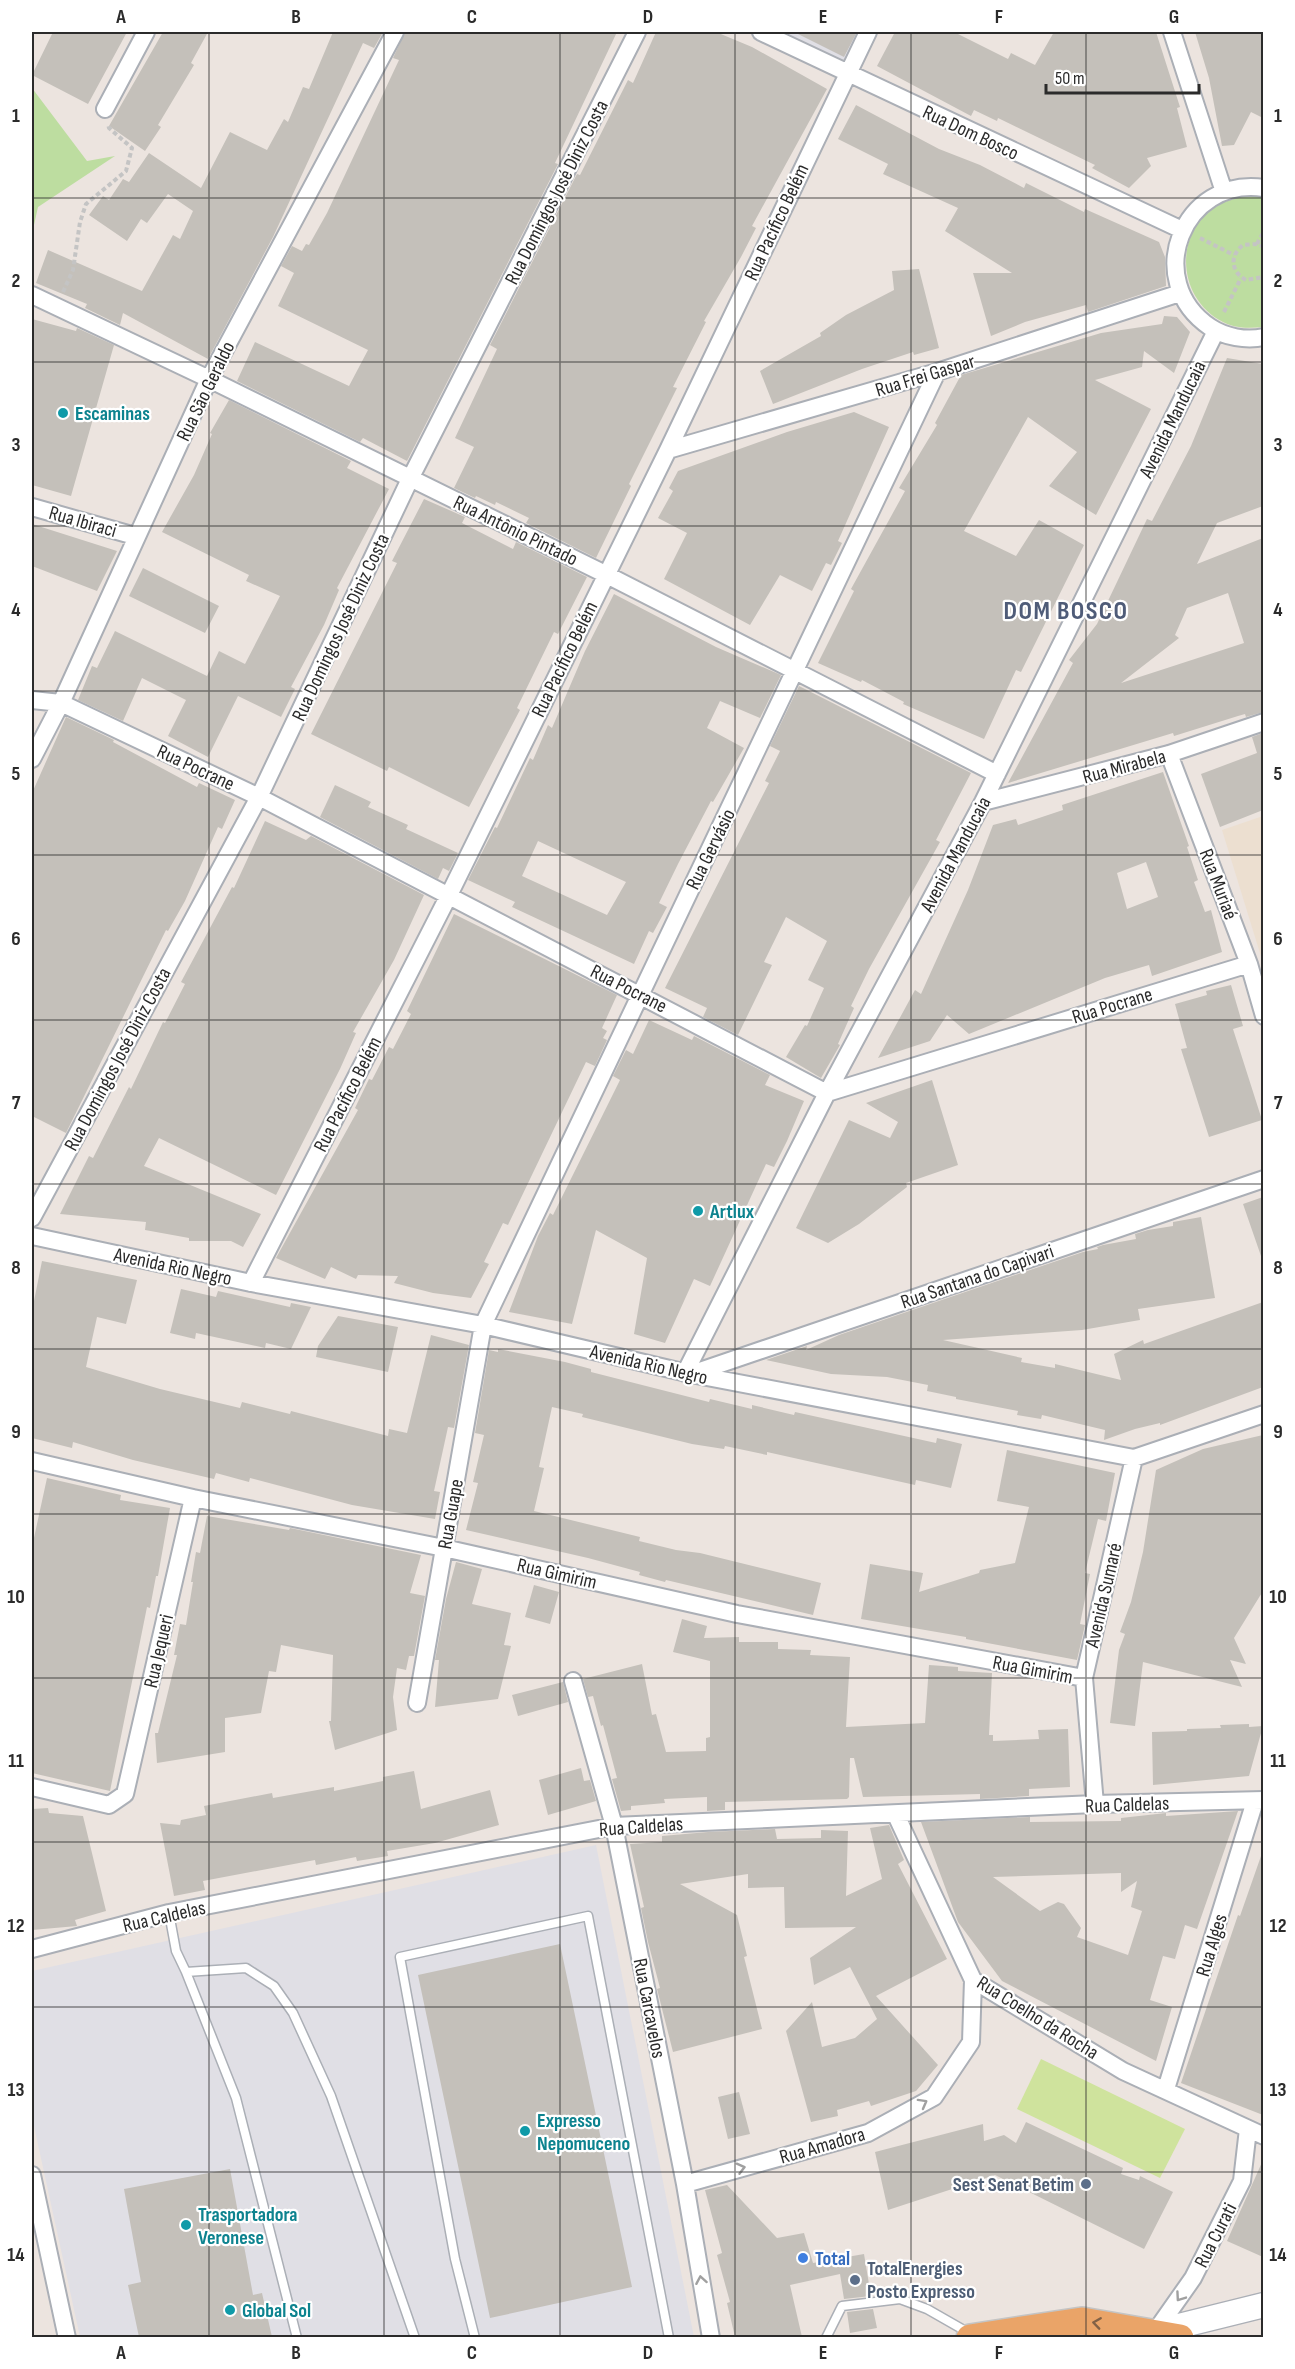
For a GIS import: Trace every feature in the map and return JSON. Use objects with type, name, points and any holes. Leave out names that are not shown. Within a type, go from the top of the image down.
[{"type":"highway","points":[[972,2337],[1082,2321],[1159,2336]]},
{"type":"main road","points":[[1159,2336],[1263,2305]]},
{"type":"street","points":[[105,110],[146,32]]},
{"type":"street","name":"Rua São Geraldo","points":[[32,759],[61,703],[135,536],[209,379],[395,32]]},
{"type":"street","name":"Rua Domingos José Diniz Costa","points":[[32,1218],[259,797],[410,479],[637,32]]},
{"type":"street","name":"Rua Dom Bosco","points":[[760,32],[1182,230]]},
{"type":"street","name":"Rua Pacífico Belém","points":[[251,1283],[449,896],[605,574],[668,450],[868,32]]},
{"type":"street","points":[[1172,32],[1224,192]]},
{"type":"street","points":[[1263,188],[1242,188],[1224,192],[1208,200],[1195,212],[1182,230],[1176,246],[1175,267],[1180,293],[1200,320],[1216,331],[1244,338],[1263,337]]},
{"type":"street","name":"Rua Frei Gaspar","points":[[668,450],[937,372],[1180,293]]},
{"type":"street","name":"Rua Antônio Pintado","points":[[32,295],[209,379],[605,574],[997,774]]},
{"type":"street","name":"Avenida Manducaia","points":[[688,1374],[827,1093],[983,802],[1216,331]]},
{"type":"street","name":"Rua Gervásio","points":[[483,1325],[937,372]]},
{"type":"street","name":"Rua Ibiraci","points":[[32,507],[135,536]]},
{"type":"street","name":"Rua Pocrane","points":[[32,700],[61,703],[259,797],[640,993],[827,1093],[1248,964]]},
{"type":"street","name":"Rua Mirabela","points":[[983,802],[1169,754],[1263,722]]},
{"type":"street","name":"Rua Muriaé","points":[[1169,754],[1248,964],[1263,1016]]},
{"type":"street","name":"Rua Santana do Capivari","points":[[688,1374],[1263,1179]]},
{"type":"street","name":"Avenida Rio Negro","points":[[32,1236],[251,1283],[483,1325],[688,1374],[1134,1458],[1263,1414]]},
{"type":"street","name":"Rua Guape","points":[[417,1703],[483,1325]]},
{"type":"street","name":"Avenida Sumaré","points":[[1095,1804],[1084,1678],[1134,1458]]},
{"type":"street","name":"Rua Gimirim","points":[[32,1461],[193,1498],[444,1548],[737,1614],[1084,1678]]},
{"type":"street","name":"Rua Jequeri","points":[[32,1787],[109,1805],[118,1801],[125,1794],[193,1498]]},
{"type":"street","name":"Rua Carcavelos","points":[[573,1681],[614,1826],[685,2184],[711,2337]]},
{"type":"street","name":"Rua Caldelas","points":[[32,1949],[169,1913],[614,1826],[896,1815],[1095,1804],[1259,1800]]},
{"type":"street","name":"Rua Alges","points":[[1166,2089],[1259,1800]]},
{"type":"street","name":"Rua Coelho da Rocha","points":[[896,1815],[973,1980],[1123,2071],[1256,2132]]},
{"type":"street","name":"Rua Amadora","points":[[685,2184],[868,2133],[934,2097],[971,2042],[973,1980]]},
{"type":"street","name":"Rua Curati","points":[[1159,2336],[1193,2278],[1242,2181],[1256,2132]]},
{"type":"street","points":[[32,2175],[67,2337]]},
{"type":"lane","points":[[169,1913],[176,1951],[236,2098],[297,2337]]},
{"type":"lane","points":[[476,2337],[455,2259],[400,1957],[588,1916],[669,2337]]},
{"type":"lane","points":[[186,1972],[246,1968],[274,1986],[293,2013],[331,2096],[415,2337]]},
{"type":"lane","points":[[826,2337],[842,2306],[900,2300],[927,2309],[972,2337]]},
{"type":"path","points":[[56,306],[73,270],[80,222],[86,204],[126,171],[132,148],[109,128],[105,110]]},
{"type":"path","points":[[1196,247],[1204,229]]},
{"type":"path","points":[[1257,244],[1263,231]]},
{"type":"path","points":[[1200,238],[1234,255]]},
{"type":"path","points":[[1263,247],[1257,244],[1243,245],[1234,255],[1234,267],[1241,278],[1252,281],[1263,277]]},
{"type":"path","points":[[1224,312],[1241,278]]},
{"type":"path","points":[[1217,307],[1233,316]]},
{"type":"shaded area","points":[[776,32],[859,32],[841,66]]},
{"type":"shaded area","points":[[1264,816],[1263,963],[1222,830]]},
{"type":"shaded area","points":[[596,1845],[694,2337],[80,2337],[32,2117],[32,1971]]},
{"type":"green space","points":[[32,88],[87,161],[115,156],[38,207],[32,234]]},
{"type":"green space","points":[[1240,197],[1263,197],[1263,327],[1238,327],[1223,322],[1196,298],[1189,282],[1186,265],[1187,247],[1193,231],[1204,217],[1219,205]]},
{"type":"green space","points":[[1041,2059],[1185,2129],[1160,2178],[1017,2109]]},
{"type":"building","points":[[53,32],[127,32],[88,104],[32,75]]},
{"type":"building","points":[[163,32],[208,32],[191,63],[194,65],[158,125],[161,127],[145,151],[109,126]]},
{"type":"building","points":[[333,32],[383,32],[374,48],[363,43],[273,237],[208,359],[123,313],[120,325],[85,308],[87,304],[36,283],[48,250],[142,291],[173,235],[180,239],[193,211],[168,194],[147,223],[141,219],[127,241],[89,215],[103,196],[109,200],[123,179],[129,182],[149,153],[201,188],[230,132],[267,150],[284,119],[288,122],[303,87],[309,89]]},
{"type":"building","points":[[405,32],[617,32],[555,163],[558,164],[407,461],[363,438],[360,442],[237,381],[255,342],[349,386],[368,350],[278,306],[294,273],[281,266],[292,246],[302,251],[306,244],[309,245],[327,213],[399,60],[393,58]]},
{"type":"building","points":[[656,32],[716,32],[752,47],[827,89],[752,226],[756,228],[741,257],[704,321],[706,322],[673,387],[677,388],[629,484],[631,486],[596,558],[526,523],[529,518],[496,502],[495,505],[454,488],[474,447],[455,438],[497,349],[490,345],[577,174],[580,175],[628,80],[633,83]]},
{"type":"building","points":[[794,32],[857,32],[844,57]]},
{"type":"building","points":[[895,32],[954,32],[1008,59],[1011,53],[1035,65],[1054,32],[1156,32],[1180,107],[1177,108],[1187,147],[1147,158],[1151,166],[1129,188],[1092,168],[1095,165],[998,118],[997,121],[974,110],[971,116],[877,66]]},
{"type":"building","points":[[1195,32],[1263,32],[1263,118],[1251,112],[1234,145],[1222,146],[1209,78]]},
{"type":"building","points":[[856,105],[939,149],[980,165],[1024,188],[1026,183],[1084,212],[1085,209],[1159,242],[1165,257],[1166,286],[1088,312],[1086,305],[1025,322],[991,336],[973,273],[1012,273],[945,231],[958,208],[883,174],[888,164],[838,139]]},
{"type":"building","points":[[919,269],[939,348],[914,355],[913,352],[862,369],[773,404],[760,371],[821,336],[820,333],[846,315],[894,290],[892,271]]},
{"type":"building","points":[[1164,316],[1177,317],[1190,332],[1174,373],[1144,351],[1142,367],[1095,380],[1151,409],[1096,515],[1049,486],[1077,452],[1028,417],[964,531],[1016,556],[1039,520],[1084,545],[1021,672],[1016,670],[984,739],[903,704],[904,702],[862,680],[861,682],[818,663],[854,591],[851,589],[905,491],[899,488],[937,425],[935,423],[961,375],[1101,333],[1162,324]]},
{"type":"building","name":"Escaminas","points":[[32,319],[76,331],[77,328],[114,345],[71,496],[32,485]]},
{"type":"building","points":[[1227,358],[1263,364],[1263,506],[1217,523],[1197,564],[1263,538],[1263,712],[1246,717],[1245,714],[1174,736],[1173,733],[1008,783],[1073,663],[1069,660],[1097,624],[1147,519],[1152,521],[1191,446]],"holes":[[[1228,593],[1244,643],[1121,683],[1179,638],[1175,635],[1187,608]]]},
{"type":"building","points":[[229,400],[351,461],[347,468],[389,489],[337,588],[339,590],[324,625],[291,687],[295,689],[281,717],[238,696],[208,757],[168,736],[186,700],[142,678],[123,721],[78,700],[92,666],[97,668],[115,631],[207,676],[219,651],[245,664],[280,596],[246,581],[249,575],[162,532],[194,475],[212,434],[210,433]]},
{"type":"building","points":[[854,412],[889,427],[838,541],[842,543],[831,565],[826,563],[812,591],[780,575],[750,625],[664,579],[687,533],[658,518],[673,491],[669,488],[678,471],[787,432]]},
{"type":"building","points":[[424,499],[465,517],[462,523],[513,549],[516,542],[587,577],[558,634],[554,632],[517,708],[520,710],[469,807],[389,767],[387,771],[311,734],[397,563],[392,561]]},
{"type":"building","points":[[32,524],[117,551],[97,591],[32,566]]},
{"type":"building","points":[[143,568],[219,606],[205,633],[129,596]]},
{"type":"building","points":[[614,594],[716,647],[781,675],[760,718],[720,701],[707,728],[744,748],[713,802],[711,801],[678,864],[659,903],[667,907],[653,933],[649,931],[634,964],[512,907],[515,902],[468,880],[495,827],[497,828],[530,758],[533,760],[548,725],[552,728],[585,651]],"holes":[[[538,841],[626,882],[607,915],[522,876]]]},
{"type":"building","points":[[799,686],[971,773],[936,840],[940,842],[869,969],[851,1006],[854,1008],[838,1044],[840,1045],[821,1078],[786,1057],[805,1025],[807,1026],[824,988],[808,980],[827,941],[786,917],[764,962],[772,965],[738,1035],[703,1017],[707,1008],[665,988],[769,783],[765,781],[780,751],[770,746]]},
{"type":"building","points":[[66,717],[114,740],[113,742],[197,787],[199,783],[235,800],[222,829],[218,827],[185,901],[168,931],[166,930],[66,1133],[32,1116],[32,793]]},
{"type":"building","points":[[1263,733],[1263,810],[1220,827],[1201,774],[1257,753],[1252,737]]},
{"type":"building","points":[[1163,772],[1189,846],[1187,847],[1198,880],[1194,882],[1205,912],[1211,910],[1222,952],[1152,976],[1149,965],[1105,978],[969,1034],[947,1015],[930,1041],[878,1058],[915,990],[921,994],[968,890],[993,825],[1016,819],[1018,825],[1063,810],[1062,805]],"holes":[[[1146,862],[1158,897],[1127,909],[1117,873]]]},
{"type":"building","points":[[335,785],[371,802],[368,807],[408,825],[406,829],[458,853],[449,871],[443,868],[438,879],[320,817]]},
{"type":"building","points":[[265,821],[306,840],[311,836],[424,895],[394,960],[353,1032],[356,1033],[340,1069],[276,1195],[159,1138],[144,1166],[261,1214],[243,1247],[231,1241],[189,1241],[189,1238],[145,1230],[146,1222],[60,1214],[89,1156],[93,1158],[129,1087],[131,1089],[163,1022],[165,1023],[185,984],[181,982],[232,887],[234,888]]},
{"type":"building","points":[[454,914],[617,995],[602,1028],[607,1031],[603,1038],[607,1040],[595,1066],[586,1062],[508,1225],[503,1223],[484,1262],[489,1264],[471,1298],[433,1293],[394,1283],[398,1276],[358,1275],[356,1279],[331,1267],[325,1279],[276,1258],[358,1110],[355,1108],[369,1079],[372,1080],[389,1047],[393,1049],[411,1014],[407,1011]]},
{"type":"building","points":[[1231,985],[1243,1026],[1233,1029],[1262,1120],[1209,1137],[1181,1049],[1187,1048],[1175,1004],[1207,995],[1206,991]]},
{"type":"building","points":[[649,1020],[692,1040],[694,1036],[770,1075],[765,1085],[804,1101],[787,1141],[774,1167],[766,1164],[710,1286],[694,1279],[665,1343],[634,1334],[647,1258],[596,1230],[572,1324],[509,1312],[538,1236],[550,1213],[553,1215],[620,1080],[613,1076],[626,1050],[633,1054]]},
{"type":"building","points":[[932,1080],[958,1165],[906,1183],[907,1187],[859,1224],[828,1243],[796,1228],[849,1120],[890,1138],[898,1122],[866,1103]]},
{"type":"building","points":[[1263,1197],[1263,1255],[1261,1256],[1243,1204]]},
{"type":"building","points":[[1201,1217],[1215,1298],[1138,1309],[1140,1320],[1082,1330],[943,1340],[1022,1358],[1021,1362],[1055,1368],[1055,1364],[1121,1380],[1114,1354],[1143,1340],[1144,1344],[1263,1302],[1263,1387],[1160,1425],[1160,1423],[1135,1429],[1104,1440],[1105,1430],[1042,1415],[1041,1419],[1017,1415],[1018,1411],[927,1391],[928,1385],[887,1377],[831,1374],[766,1360],[807,1346],[806,1350],[839,1335],[1083,1252],[1098,1249],[1097,1247],[1103,1245],[1136,1239],[1135,1234],[1173,1226],[1173,1222]]},
{"type":"building","points":[[42,1261],[137,1280],[126,1324],[97,1317],[86,1367],[160,1389],[240,1408],[242,1402],[290,1414],[291,1411],[388,1436],[389,1429],[407,1433],[431,1335],[469,1345],[454,1428],[448,1427],[434,1491],[440,1492],[435,1519],[352,1505],[250,1478],[249,1482],[216,1473],[214,1479],[133,1460],[73,1442],[72,1448],[32,1438],[32,1311]]},
{"type":"building","points":[[181,1289],[216,1297],[218,1291],[290,1307],[291,1303],[311,1307],[291,1349],[266,1343],[265,1348],[196,1333],[195,1339],[170,1333]]},
{"type":"building","points":[[338,1316],[398,1327],[388,1372],[316,1357],[318,1346]]},
{"type":"building","points":[[498,1349],[565,1362],[591,1369],[591,1372],[709,1402],[710,1399],[752,1409],[752,1405],[794,1415],[795,1412],[936,1443],[937,1438],[962,1444],[951,1488],[916,1480],[915,1485],[767,1452],[767,1455],[725,1446],[724,1449],[692,1444],[582,1417],[583,1414],[552,1407],[539,1467],[544,1468],[534,1511],[640,1537],[639,1541],[700,1553],[821,1583],[813,1615],[666,1580],[665,1582],[639,1575],[640,1572],[588,1558],[466,1530],[478,1483],[473,1482],[484,1435],[475,1433],[489,1350],[498,1352]]},
{"type":"building","points":[[1263,1435],[1263,1591],[1234,1638],[1246,1664],[1230,1660],[1242,1687],[1143,1662],[1135,1726],[1110,1723],[1119,1650],[1125,1634],[1120,1632],[1131,1602],[1143,1552],[1156,1470],[1203,1449]]},
{"type":"building","points":[[1007,1450],[1115,1473],[1106,1521],[1098,1519],[1085,1573],[1090,1574],[1080,1624],[1085,1625],[1077,1660],[966,1639],[966,1637],[861,1619],[870,1564],[923,1573],[919,1592],[979,1573],[980,1570],[1015,1563],[1029,1507],[997,1501]]},
{"type":"building","points":[[47,1478],[121,1495],[120,1500],[170,1508],[158,1576],[156,1576],[150,1608],[147,1607],[110,1791],[32,1773],[32,1547]]},
{"type":"building","points":[[207,1516],[289,1530],[290,1528],[421,1555],[410,1593],[425,1596],[414,1656],[409,1656],[406,1670],[397,1668],[393,1697],[397,1730],[335,1750],[329,1721],[331,1721],[333,1655],[281,1645],[276,1672],[269,1671],[261,1713],[225,1718],[225,1752],[157,1763],[155,1733],[158,1733],[177,1655],[174,1655],[180,1624],[186,1625],[196,1552],[200,1553]]},
{"type":"building","points":[[456,1562],[482,1569],[472,1604],[511,1613],[504,1645],[511,1646],[498,1699],[435,1707],[439,1660],[435,1660],[446,1599]]},
{"type":"building","points":[[534,1585],[559,1592],[550,1624],[525,1617]]},
{"type":"building","points":[[682,1619],[707,1626],[704,1638],[739,1637],[739,1642],[778,1642],[778,1649],[811,1650],[810,1655],[850,1657],[846,1727],[925,1723],[929,1665],[958,1667],[958,1671],[992,1673],[989,1735],[993,1735],[993,1741],[1039,1739],[1038,1730],[1068,1729],[1070,1787],[1029,1789],[1029,1796],[980,1799],[980,1794],[863,1797],[854,1758],[850,1758],[849,1797],[847,1799],[725,1802],[725,1810],[707,1811],[707,1797],[664,1799],[665,1803],[631,1806],[631,1810],[621,1811],[612,1779],[617,1778],[603,1725],[601,1726],[593,1696],[588,1697],[583,1679],[642,1664],[652,1715],[656,1714],[666,1752],[706,1751],[706,1738],[710,1737],[710,1661],[673,1652]]},
{"type":"building","points":[[563,1682],[568,1702],[518,1716],[512,1695]]},
{"type":"building","points":[[1249,1724],[1249,1727],[1263,1726],[1249,1776],[1153,1785],[1152,1732],[1187,1731],[1187,1729],[1221,1728],[1220,1725]]},
{"type":"building","points":[[581,1768],[584,1781],[590,1780],[596,1801],[548,1815],[539,1780]]},
{"type":"building","points":[[414,1771],[421,1809],[490,1790],[499,1825],[435,1843],[387,1851],[388,1856],[357,1861],[356,1857],[316,1865],[315,1860],[203,1881],[205,1890],[174,1896],[160,1823],[180,1825],[181,1820],[206,1815],[204,1806],[272,1793],[273,1798],[334,1787],[334,1791],[383,1781],[383,1777]]},
{"type":"building","points":[[48,1808],[49,1813],[83,1816],[106,1911],[75,1920],[77,1926],[32,1930],[32,1809]]},
{"type":"building","points":[[1238,1811],[1197,1929],[1185,1925],[1175,1959],[1163,1956],[1150,2000],[1172,2007],[1156,2061],[1002,1981],[958,1922],[921,1822],[1030,1817],[1030,1822],[1121,1821],[1121,1818],[1166,1813],[1166,1816]],"holes":[[[1121,1873],[1121,1892],[1137,1881],[1131,1907],[1142,1911],[1128,1955],[1077,1937],[1081,1928],[1064,1904],[1058,1902],[1040,1911],[993,1877]]]},
{"type":"building","points":[[889,1825],[904,1860],[898,1864],[947,1959],[876,1996],[938,2065],[916,2091],[871,2106],[869,2101],[837,2110],[838,2116],[811,2122],[786,2031],[812,2002],[822,2047],[855,2038],[877,2019],[850,1967],[814,1985],[810,1958],[856,1927],[785,1928],[784,1887],[748,1888],[748,1874],[680,1884],[737,1915],[747,1956],[744,1957],[762,2029],[673,2052],[657,1989],[660,1988],[648,1942],[641,1908],[644,1907],[630,1844],[662,1842],[662,1836],[708,1832],[775,1829],[777,1839],[821,1838],[821,1830],[848,1831],[846,1896],[882,1879],[870,1828]]},
{"type":"building","points":[[1261,1856],[1263,1857],[1263,2115],[1181,2083],[1238,1915],[1240,1916]]},
{"type":"building","name":"Expresso Nepomuceno","points":[[560,1944],[632,2287],[490,2318],[418,1975]]},
{"type":"building","points":[[739,2092],[750,2134],[728,2139],[718,2097]]},
{"type":"building","name":"Sest Senat Betim","points":[[1026,2122],[1123,2168],[1121,2174],[1139,2180],[1140,2176],[1173,2192],[1144,2249],[995,2175],[888,2210],[875,2152],[983,2124],[984,2141],[1004,2135],[1016,2143]]},
{"type":"building","points":[[1263,2160],[1263,2257],[1227,2241]]},
{"type":"building","points":[[230,2169],[253,2295],[262,2293],[272,2337],[139,2337],[128,2285],[141,2282],[124,2189]]},
{"type":"building","points":[[727,2185],[777,2238],[804,2233],[813,2263],[864,2254],[871,2296],[844,2299],[840,2274],[790,2285],[802,2337],[735,2337],[727,2303],[730,2302],[717,2255],[722,2253],[705,2190]]},
{"type":"building","points":[[873,2309],[877,2328],[850,2333],[847,2312]]},
{"type":"place","name":"Escaminas","points":[[63,413]]},
{"type":"place","name":"Artlux","points":[[698,1211]]},
{"type":"place","name":"Expresso Nepomuceno","points":[[525,2131]]},
{"type":"place","name":"Sest Senat Betim","points":[[1086,2184]]},
{"type":"place","name":"Trasportadora Veronese","points":[[186,2225]]},
{"type":"place","name":"Total","points":[[803,2258]]},
{"type":"place","name":"TotalEnergies Posto Expresso","points":[[855,2280]]},
{"type":"place","name":"Global Sol","points":[[230,2310]]},
{"type":"district","name":"DOM BOSCO","points":[[1066,610]]}]
